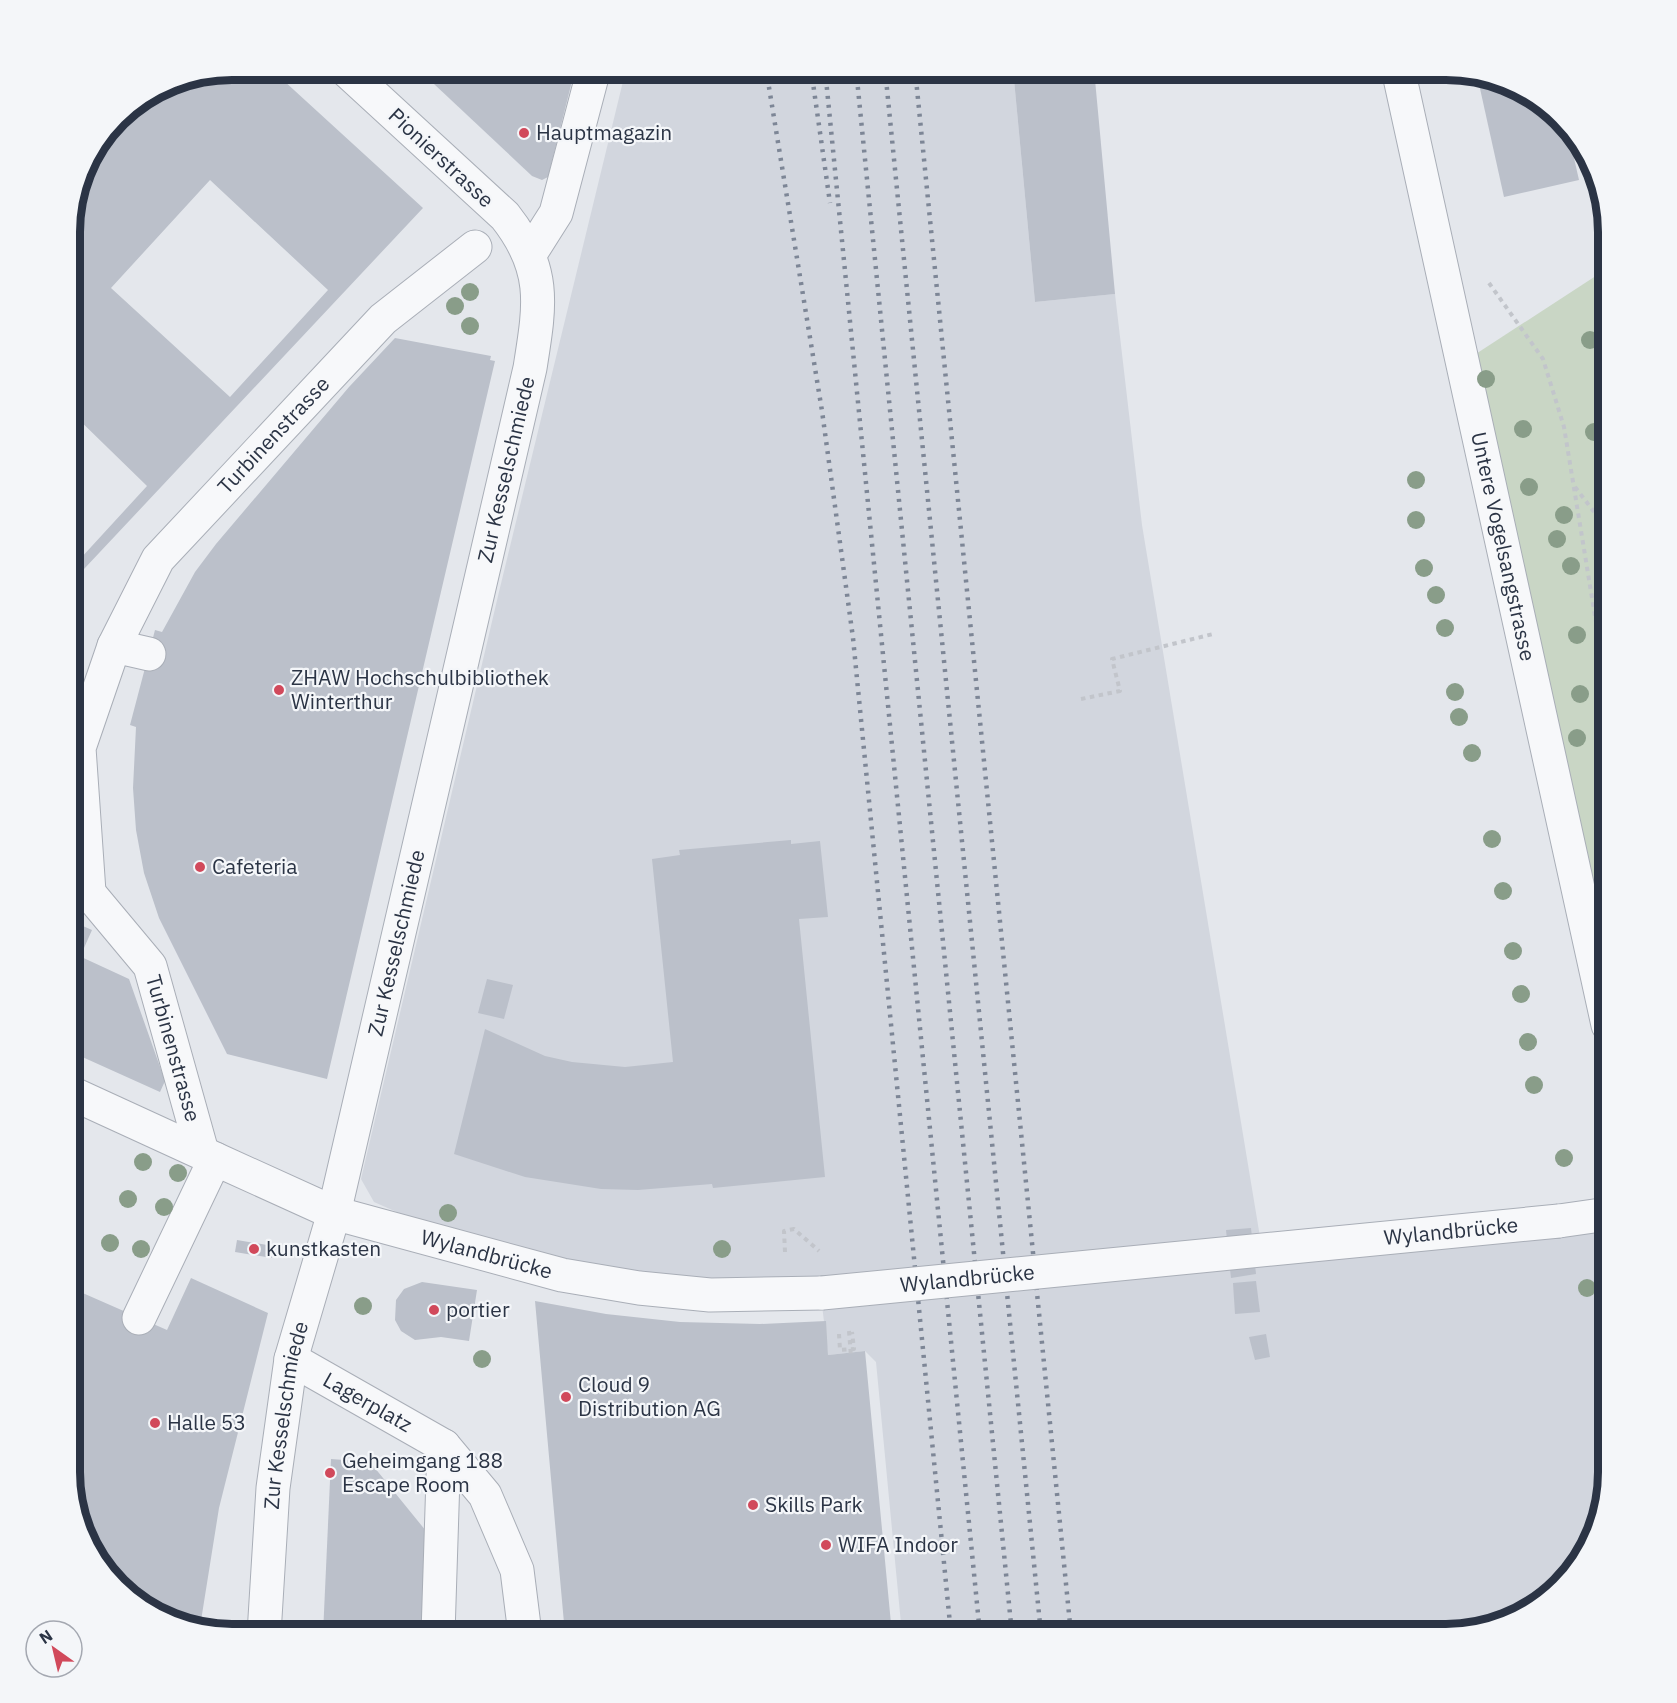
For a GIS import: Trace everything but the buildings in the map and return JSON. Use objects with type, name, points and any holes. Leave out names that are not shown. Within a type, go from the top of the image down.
[{"type":"street","name":"Pionierstrasse","points":[[357,80],[505,216],[530,254]]},
{"type":"street","points":[[530,254],[556,213],[550,184],[590,80]]},
{"type":"street","name":"Untere Vogelsangstrasse","points":[[1400,80],[1598,979]]},
{"type":"street","name":"Turbinenstrasse","points":[[80,735],[114,646],[158,559],[383,319],[471,250]]},
{"type":"street","name":"Zur Kesselschmiede","points":[[265,1624],[273,1488],[291,1359],[334,1213],[530,368],[536,330],[537,288],[530,254]]},
{"type":"street","points":[[114,646],[149,654]]},
{"type":"street","name":"Turbinenstrasse","points":[[79,882],[150,966],[209,1156]]},
{"type":"street","name":"Wylandbrücke","points":[[79,1097],[334,1213],[562,1275],[677,1293],[746,1296],[822,1293],[1598,1215]]},
{"type":"street","points":[[139,1318],[209,1156]]},
{"type":"street","name":"Lagerplatz","points":[[291,1359],[444,1446],[485,1495],[516,1570],[524,1624]]},
{"type":"street","points":[[438,1624],[444,1446]]},
{"type":"path","points":[[1485,277],[1543,358],[1564,427],[1598,633]]},
{"type":"path","points":[[1575,487],[1598,517]]},
{"type":"path","points":[[1081,699],[1120,691],[1112,659],[1213,634]]},
{"type":"path","points":[[785,1248],[784,1231],[794,1229]]},
{"type":"path","points":[[851,1357],[850,1347],[848,1327],[839,1328],[840,1350],[847,1350],[854,1349],[852,1327]]},
{"type":"shaded area","points":[[623,80],[1014,80],[1035,302],[1115,294],[1142,525],[1262,1249],[1598,1215],[1598,1472],[1595,1501],[1586,1530],[1577,1548],[1553,1579],[1530,1598],[1504,1612],[1475,1621],[1446,1624],[901,1624],[876,1362],[865,1351],[828,1355],[819,1280],[691,1279],[561,1259],[399,1213],[374,1202],[361,1179],[498,596]]},
{"type":"green space","points":[[1598,275],[1598,980],[1462,363]]},
{"type":"railway","points":[[768,80],[822,411],[853,638],[950,1624]]},
{"type":"railway","points":[[813,80],[830,203]]},
{"type":"railway","points":[[826,80],[979,1624]]},
{"type":"railway","points":[[857,80],[1011,1624]]},
{"type":"railway","points":[[886,80],[1040,1624]]},
{"type":"railway","points":[[916,80],[1070,1624]]},
{"type":"place","name":"Hauptmagazin","points":[[524,133]]},
{"type":"place","name":"ZHAW Hochschulbibliothek Winterthur","points":[[279,690]]},
{"type":"place","name":"Cafeteria","points":[[200,867]]},
{"type":"place","name":"kunstkasten","points":[[254,1249]]},
{"type":"place","name":"portier","points":[[434,1310]]},
{"type":"place","name":"Cloud 9 Distribution AG","points":[[566,1397]]},
{"type":"place","name":"Halle 53","points":[[155,1423]]},
{"type":"place","name":"Geheimgang 188 Escape Room","points":[[330,1473]]},
{"type":"place","name":"Skills Park","points":[[753,1505]]},
{"type":"place","name":"WIFA Indoor","points":[[826,1545]]}]
